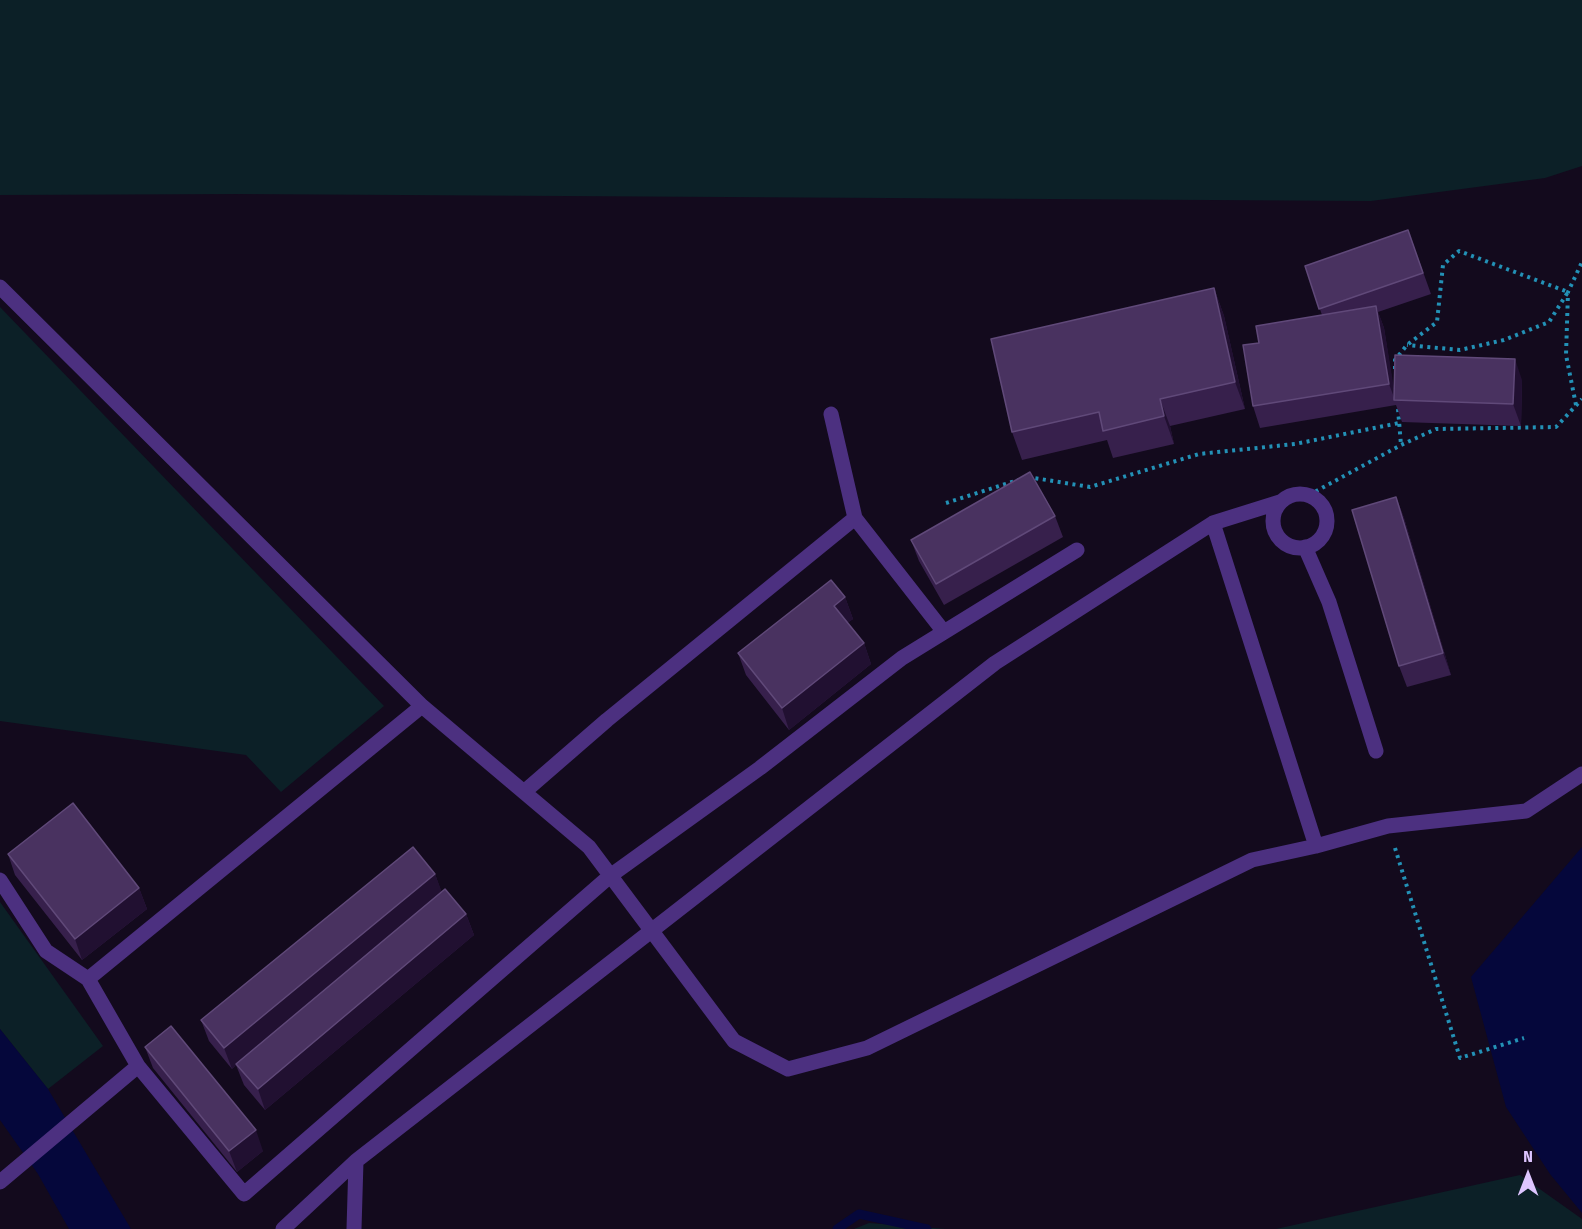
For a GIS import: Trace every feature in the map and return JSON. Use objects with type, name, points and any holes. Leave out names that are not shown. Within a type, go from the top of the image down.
[{"type":"lane","points":[[0,287],[422,706],[589,847],[734,1041],[788,1069],[867,1048],[1252,860],[1316,846],[1388,826],[1526,811],[1582,774]]},
{"type":"lane","points":[[831,414],[855,518],[944,632]]},
{"type":"lane","points":[[283,1229],[356,1161],[994,663],[1213,523],[1280,502],[1290,496],[1310,495],[1321,504],[1326,512],[1328,524],[1320,540],[1300,548],[1286,544],[1279,538],[1273,522],[1275,510],[1280,502]]},
{"type":"lane","points":[[524,792],[607,720],[855,518]]},
{"type":"lane","points":[[1213,523],[1316,846]]},
{"type":"lane","points":[[1305,547],[1329,602],[1376,751]]},
{"type":"lane","points":[[0,880],[46,951],[88,979],[138,1066],[244,1194],[610,876],[760,768],[902,658],[1077,550]]},
{"type":"lane","points":[[88,979],[422,706]]},
{"type":"lane","points":[[0,1182],[138,1066]]},
{"type":"lane","points":[[354,1229],[356,1161]]},
{"type":"path","points":[[1395,370],[1395,360],[1407,345],[1437,322],[1443,265],[1459,251],[1568,292]]},
{"type":"path","points":[[1407,345],[1460,350],[1504,340],[1549,322],[1568,292],[1582,262]]},
{"type":"path","points":[[1568,292],[1566,355],[1576,406]]},
{"type":"path","points":[[1310,495],[1401,445],[1437,429],[1556,427],[1582,399]]},
{"type":"path","points":[[1398,402],[1401,445]]},
{"type":"path","points":[[946,503],[1030,476],[1090,488],[1199,454],[1295,444],[1399,423]]},
{"type":"path","points":[[1388,826],[1460,1058],[1524,1038]]},
{"type":"shaded area","points":[[0,0],[1582,0],[1582,166],[1545,178],[1371,201],[239,194],[0,195]]},
{"type":"shaded area","points":[[0,307],[384,706],[281,792],[246,755],[0,721]]},
{"type":"shaded area","points":[[1582,847],[1582,1213],[1550,1174],[1506,1107],[1471,977]]},
{"type":"shaded area","points":[[0,902],[103,1046],[48,1089],[0,1029]]},
{"type":"shaded area","points":[[0,1029],[48,1089],[131,1229],[69,1229],[38,1174],[0,1120]]},
{"type":"shaded area","points":[[1520,1175],[1582,1219],[1582,1229],[1276,1229]]},
{"type":"shaded area","points":[[869,1223],[946,1229],[854,1229]]},
{"type":"building","points":[[1408,230],[1423,273],[1319,309],[1305,266]]},
{"type":"building","points":[[1214,288],[1235,382],[1160,399],[1164,416],[1103,431],[1099,412],[1012,432],[991,339]]},
{"type":"building","points":[[1376,306],[1389,384],[1253,406],[1243,345],[1259,343],[1256,326]]},
{"type":"building","points":[[1395,355],[1515,359],[1513,404],[1394,400]]},
{"type":"building","points":[[1030,472],[1055,516],[936,584],[911,540]]},
{"type":"building","points":[[1396,497],[1443,653],[1399,666],[1352,510]]},
{"type":"building","points":[[831,580],[845,597],[834,606],[864,643],[782,708],[738,653]]},
{"type":"building","points":[[73,803],[139,888],[75,939],[8,854]]},
{"type":"building","points":[[413,847],[435,874],[224,1048],[201,1020]]},
{"type":"building","points":[[445,889],[466,914],[258,1089],[236,1064]]},
{"type":"building","points":[[171,1026],[256,1130],[229,1151],[145,1047]]},
{"type":"waterway","points":[[837,1229],[859,1214],[927,1229]]}]
